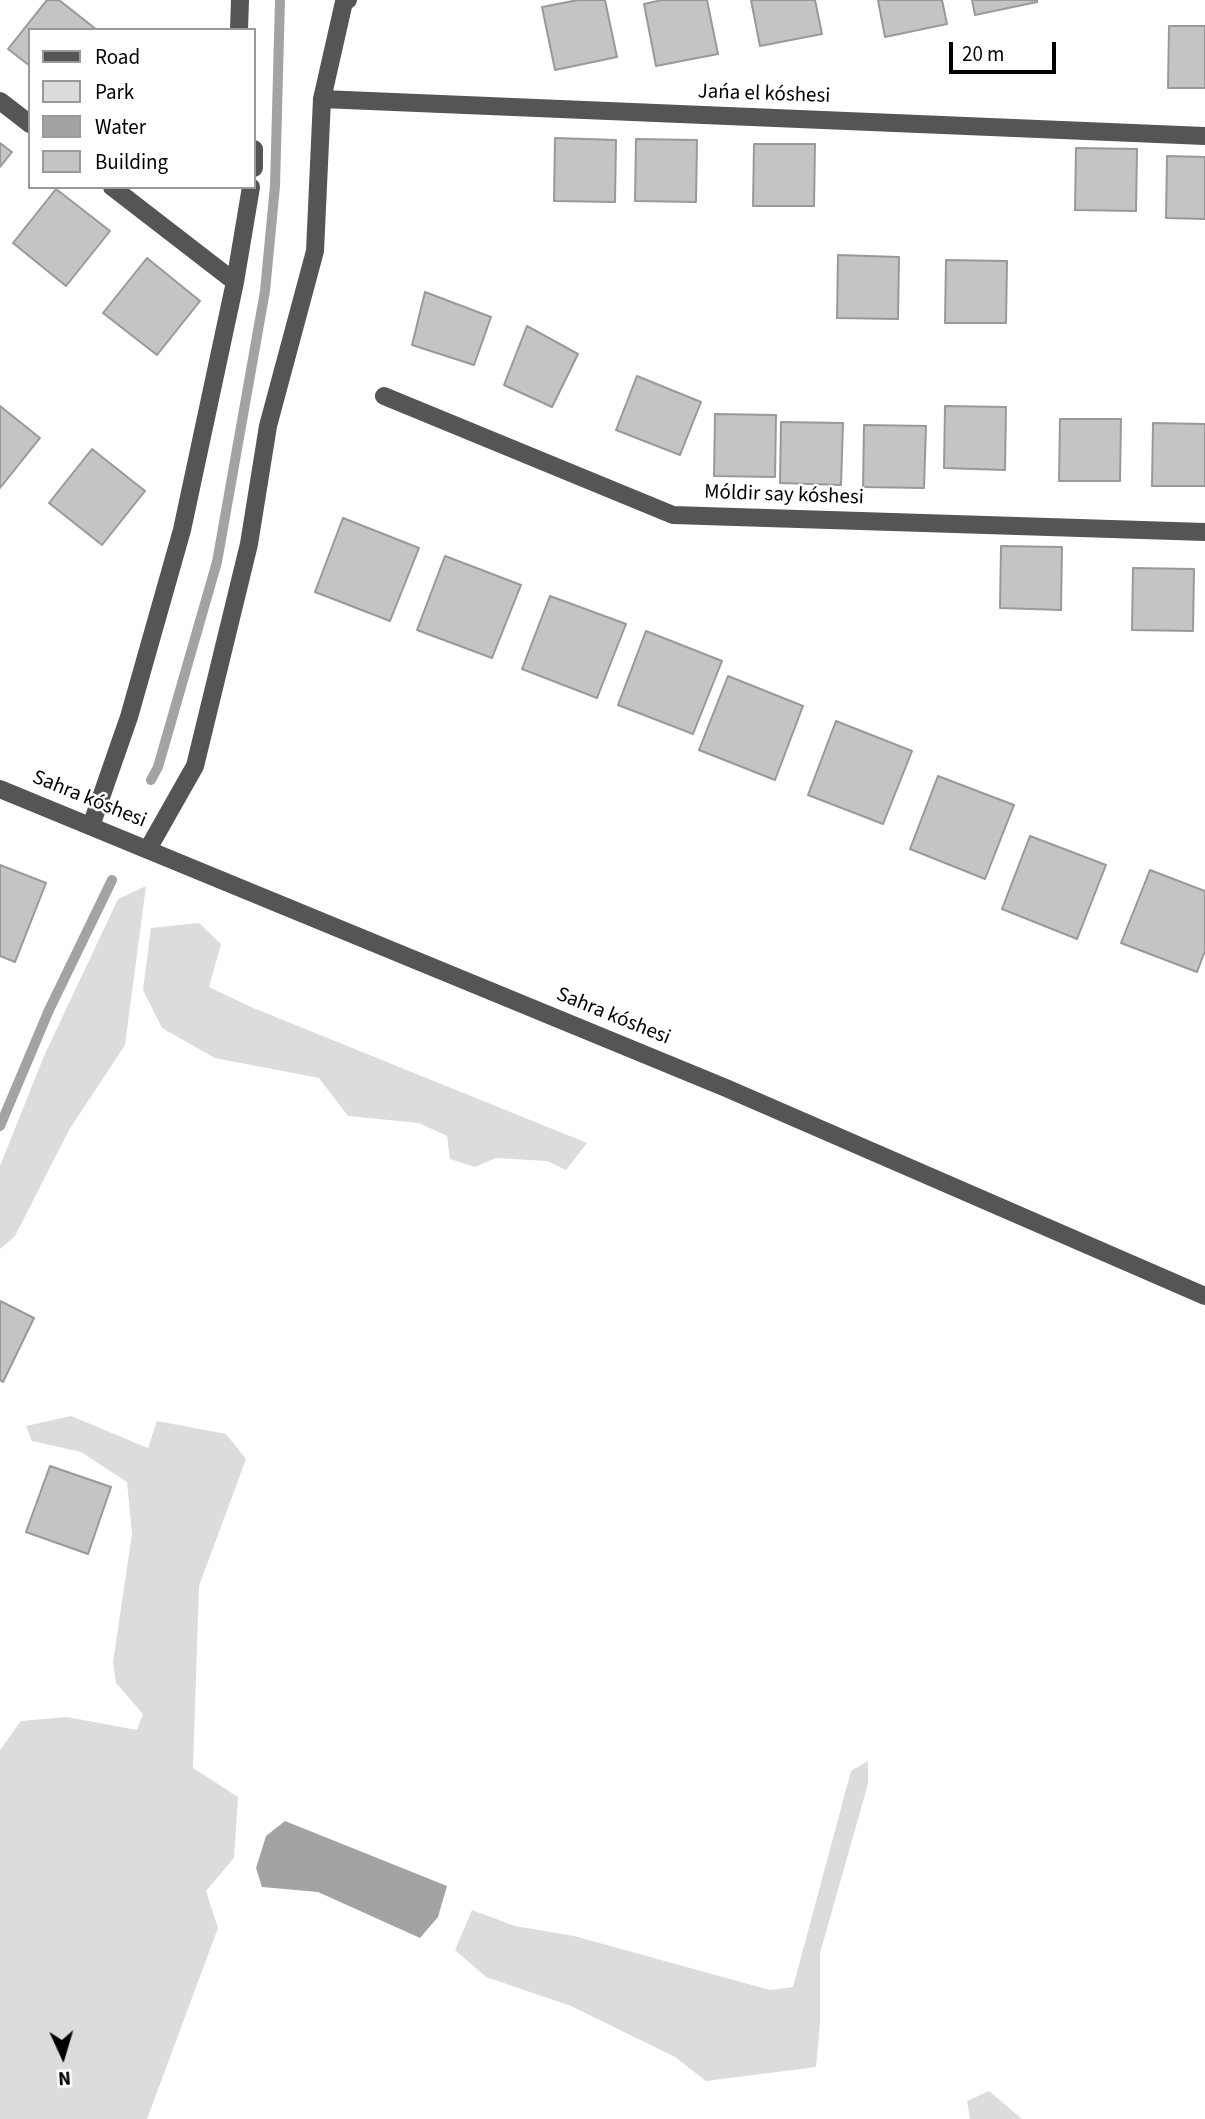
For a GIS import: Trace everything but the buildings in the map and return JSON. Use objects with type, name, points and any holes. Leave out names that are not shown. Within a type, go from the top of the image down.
[{"type":"street","points":[[239,28],[240,0]]},
{"type":"street","points":[[148,849],[195,766],[249,544],[268,426],[316,251],[322,99],[346,1]]},
{"type":"street","name":"Jańa el kóshesi","points":[[322,99],[1205,136]]},
{"type":"street","points":[[0,101],[28,122]]},
{"type":"street","points":[[115,189],[235,282]]},
{"type":"street","points":[[91,825],[129,716],[182,530],[235,282],[251,189]]},
{"type":"street","name":"Móldir say kóshesi","points":[[384,397],[673,515],[1205,532]]},
{"type":"street","name":"Sahra kóshesi","points":[[0,789],[726,1088],[1205,1296]]},
{"type":"green space","points":[[146,886],[125,1045],[69,1130],[15,1236],[0,1249],[0,1166],[44,1056],[118,899]]},
{"type":"green space","points":[[199,923],[221,944],[209,987],[251,1007],[587,1143],[566,1170],[547,1161],[496,1158],[475,1167],[450,1159],[447,1136],[419,1123],[348,1116],[319,1078],[215,1058],[162,1028],[143,990],[151,928]]},
{"type":"green space","points":[[71,1416],[148,1448],[157,1421],[226,1434],[246,1459],[199,1586],[193,1768],[238,1797],[234,1858],[206,1891],[218,1928],[147,2119],[0,2119],[0,1750],[21,1721],[67,1717],[137,1730],[143,1714],[116,1683],[113,1662],[132,1534],[127,1482],[81,1452],[32,1441],[26,1426]]},
{"type":"green space","points":[[868,1761],[868,1784],[820,1953],[820,2024],[816,2067],[706,2081],[675,2057],[571,2006],[486,1977],[455,1950],[472,1910],[515,1926],[574,1936],[770,1990],[793,1987],[851,1771]]},
{"type":"green space","points":[[989,2091],[1022,2119],[970,2119],[967,2101]]},
{"type":"water","points":[[285,1821],[447,1886],[438,1917],[420,1938],[318,1892],[262,1887],[256,1868],[266,1836]]},
{"type":"waterway","points":[[151,780],[158,767],[217,562],[265,291],[275,186],[280,0]]},
{"type":"waterway","points":[[0,1126],[49,1010],[112,880]]}]
